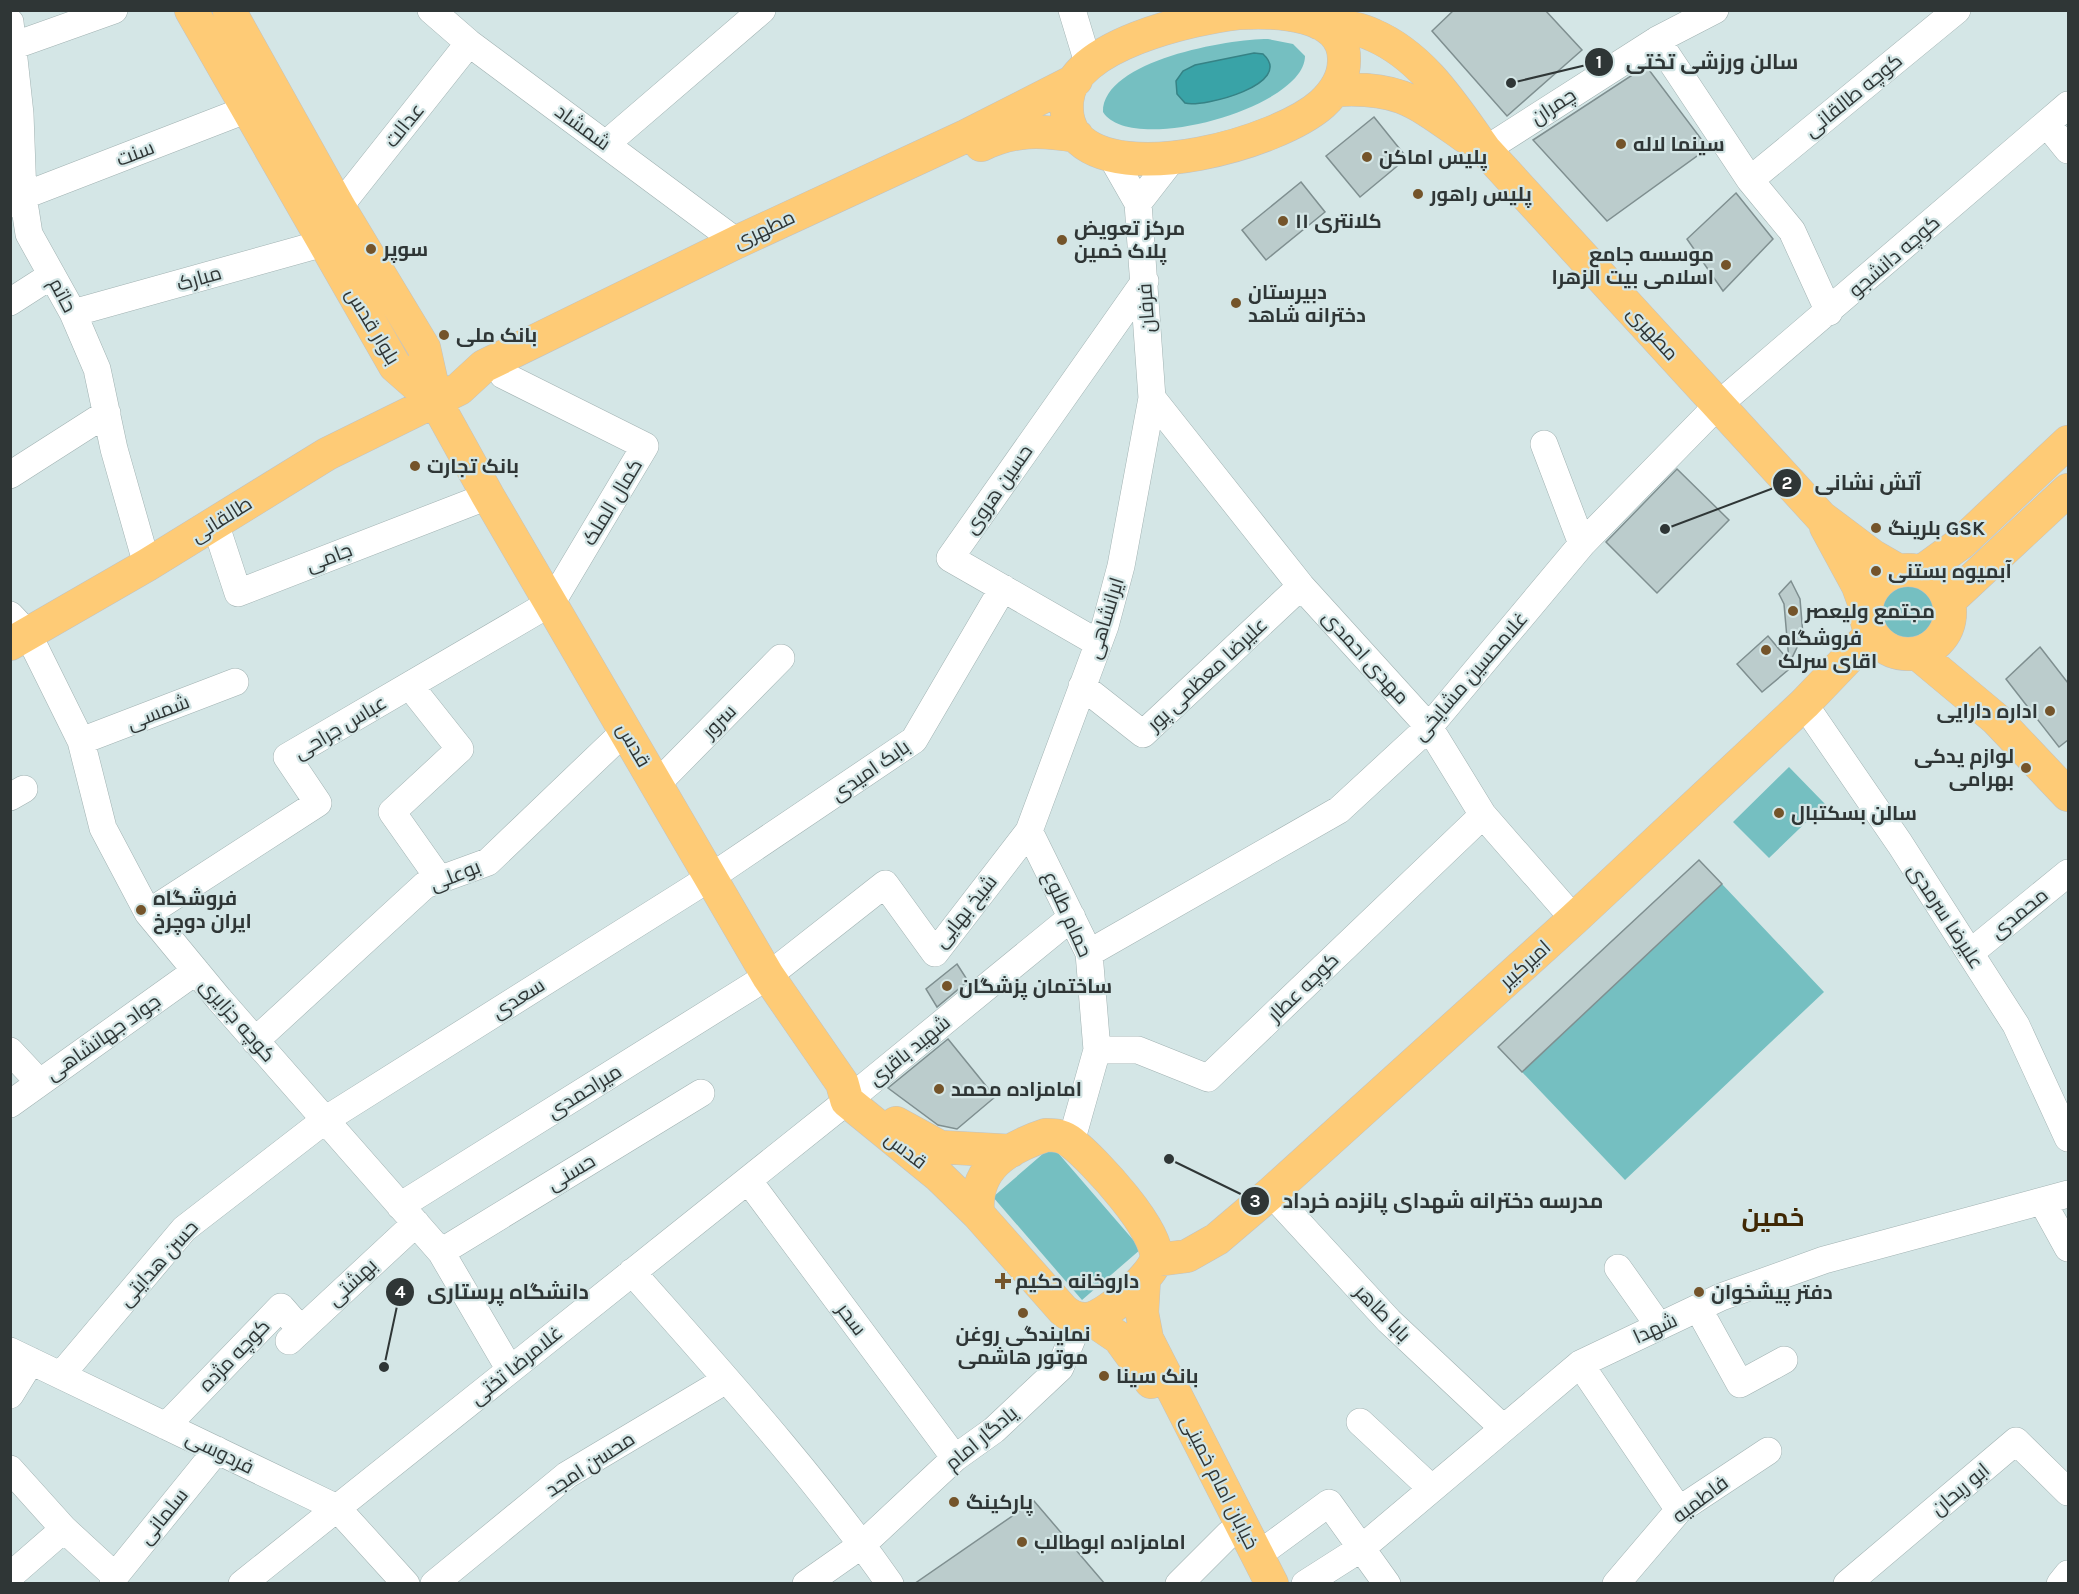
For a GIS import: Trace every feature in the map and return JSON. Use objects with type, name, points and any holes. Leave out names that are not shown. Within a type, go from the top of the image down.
[{"type":"main road","name":"بلوار قدس","points":[[191,10],[394,366],[447,395]]},
{"type":"main road","name":"بلوار قدس","points":[[230,10],[339,207],[423,348],[447,395]]},
{"type":"main road","name":"مطهری","points":[[447,395],[488,384],[743,248],[966,136],[1082,73],[1105,54],[1144,35],[1216,13],[1261,12],[1307,16],[1371,34],[1397,47],[1441,88],[1485,150],[1821,517],[1873,556],[1910,571]]},
{"type":"main road","points":[[1082,73],[1067,97],[1066,118],[1077,136],[1092,147],[1110,154],[1131,158],[1173,158],[1221,150],[1267,135],[1306,116],[1335,90],[1344,73],[1345,52],[1335,34],[1307,16]]},
{"type":"main road","name":"مطهری","points":[[1335,90],[1369,88],[1398,94],[1423,107],[1485,150]]},
{"type":"main road","name":"مطهری","points":[[447,395],[484,366],[743,248],[1005,134],[1046,131],[1077,136]]},
{"type":"main road","name":"قدس","points":[[447,395],[488,496],[552,602],[768,976],[849,1092],[978,1214]]},
{"type":"main road","name":"طالقانی","points":[[16,631],[147,565],[327,454],[447,395]]},
{"type":"main road","points":[[2068,442],[1961,543],[1910,571],[1887,576],[1876,584],[1869,595],[1868,621],[1891,651],[1905,655],[1918,654],[1940,641],[1948,615],[2068,490]]},
{"type":"main road","name":"مطهری","points":[[1821,517],[1858,586],[1868,621]]},
{"type":"main road","points":[[1910,571],[1933,578],[1943,588],[1948,615],[1966,673],[1996,719]]},
{"type":"main road","name":"امیرکبیر","points":[[1150,1269],[1187,1256],[1217,1239],[1271,1193],[1574,919],[1804,704],[1868,621]]},
{"type":"main road","points":[[1918,654],[1996,719],[2068,795]]},
{"type":"main road","name":"قدس","points":[[849,1092],[900,1126],[940,1147],[1011,1151]]},
{"type":"main road","points":[[1046,1135],[1059,1135],[1071,1142],[1137,1213],[1150,1233],[1150,1269],[1109,1310],[1086,1319],[1063,1310],[978,1214],[976,1196],[980,1181],[989,1169],[1024,1142],[1046,1135]]},
{"type":"main road","name":"خیابان امام خمینی","points":[[1150,1269],[1142,1313],[1147,1339],[1262,1574]]},
{"type":"main road","name":"خیابان امام خمینی","points":[[1086,1319],[1119,1338],[1143,1368],[1197,1467],[1229,1534],[1262,1574]]},
{"type":"street","points":[[12,38],[114,10]]},
{"type":"street","name":"شمشاد","points":[[431,10],[469,43],[743,248]]},
{"type":"street","points":[[606,144],[762,10]]},
{"type":"street","points":[[1072,10],[1082,73]]},
{"type":"street","name":"چمران","points":[[1485,150],[1657,40],[1715,10]]},
{"type":"street","name":"کوچه طالقانی","points":[[1750,180],[1957,10]]},
{"type":"street","name":"حاتم","points":[[12,38],[20,114],[17,200],[28,234],[73,313],[97,369],[114,449],[147,565]]},
{"type":"street","points":[[1657,40],[1750,180],[1792,231],[1829,312]]},
{"type":"street","name":"عدالت","points":[[339,207],[469,43]]},
{"type":"street","name":"کوچه دانشجو","points":[[1718,405],[2068,105]]},
{"type":"street","name":"سنت","points":[[17,200],[248,110]]},
{"type":"street","points":[[2046,124],[2068,150]]},
{"type":"street","name":"فرفان","points":[[1110,154],[1138,202],[1152,398]]},
{"type":"street","points":[[1138,202],[1173,158]]},
{"type":"street","name":"مبارک","points":[[73,313],[324,243]]},
{"type":"street","points":[[10,302],[52,275]]},
{"type":"street","name":"حسین هروی","points":[[1098,643],[950,558],[1145,280]]},
{"type":"street","name":"کمال الملک","points":[[503,375],[645,446],[552,602]]},
{"type":"street","name":"مهدی احمدی","points":[[1152,398],[1301,586],[1430,727],[1483,815],[1574,919]]},
{"type":"street","name":"ایرانشاهی","points":[[1029,831],[1098,643],[1121,566],[1152,398]]},
{"type":"street","name":"غلامحسین مشایخی","points":[[1089,953],[1339,810],[1430,727],[1582,544],[1718,405]]},
{"type":"street","points":[[10,475],[108,413]]},
{"type":"street","points":[[1544,444],[1582,544]]},
{"type":"street","name":"جامی","points":[[215,523],[238,592],[488,496]]},
{"type":"street","name":"علیرضا معظمی پور","points":[[1083,686],[1143,734],[1301,586]]},
{"type":"street","name":"بابک امیدی","points":[[711,877],[914,740],[1003,588]]},
{"type":"street","name":"عباس جراحی","points":[[148,913],[318,803],[287,758],[552,602]]},
{"type":"street","name":"کوچه جزایری","points":[[16,631],[81,741],[103,828],[148,913],[255,1041],[441,1252],[510,1370]]},
{"type":"street","name":"سرور","points":[[657,784],[781,658]]},
{"type":"street","name":"شمسی","points":[[81,741],[235,682]]},
{"type":"street","points":[[410,686],[460,749],[392,812],[440,880]]},
{"type":"street","name":"علیرضا سرمدی","points":[[1804,704],[1900,844],[2016,1024],[2068,1138]]},
{"type":"street","name":"بوعلی","points":[[255,1041],[425,885],[488,862],[626,730]]},
{"type":"street","name":"کوچه عطار","points":[[1097,1050],[1137,1050],[1208,1078],[1483,815]]},
{"type":"street","name":"حمام طلوع","points":[[1029,831],[1089,953],[1097,1050],[1071,1142]]},
{"type":"street","name":"شیخ بهایی","points":[[768,976],[885,884],[934,953],[1029,831]]},
{"type":"street","name":"محمدی","points":[[1970,953],[2068,873]]},
{"type":"street","name":"سعدی","points":[[325,1120],[711,877]]},
{"type":"street","name":"شهید باقری","points":[[849,1092],[1072,917]]},
{"type":"street","name":"جواد جهانشاهی","points":[[10,1104],[196,971]]},
{"type":"street","name":"میراحمدی","points":[[408,1214],[768,976]]},
{"type":"street","points":[[10,1051],[39,1082]]},
{"type":"street","name":"غلامرضا تختی","points":[[242,1584],[748,1180],[849,1092]]},
{"type":"street","name":"حسنی","points":[[441,1252],[701,1094]]},
{"type":"street","name":"حسن هدایتی","points":[[61,1375],[184,1229],[325,1120]]},
{"type":"street","name":"سحر","points":[[748,1180],[955,1458]]},
{"type":"street","name":"بابا طاهر","points":[[1271,1193],[1389,1321],[1502,1427]]},
{"type":"street","name":"شهدا","points":[[1305,1584],[1363,1547],[1502,1427],[1580,1364],[1698,1308],[1824,1260],[2068,1194]]},
{"type":"street","points":[[2042,1201],[2068,1248]]},
{"type":"street","name":"بهشتی","points":[[295,1336],[408,1214]]},
{"type":"street","points":[[1618,1268],[1659,1326]]},
{"type":"street","points":[[632,1272],[863,1544],[891,1584]]},
{"type":"street","name":"کوچه مژده","points":[[166,1426],[281,1307],[295,1336]]},
{"type":"street","points":[[1698,1308],[1740,1384],[1784,1359]]},
{"type":"street","name":"یادگار امام","points":[[806,1584],[863,1544],[955,1458],[994,1430],[1060,1368],[1086,1319]]},
{"type":"street","points":[[10,1395],[21,1356]]},
{"type":"street","name":"فردوسی","points":[[21,1356],[337,1508],[406,1584]]},
{"type":"street","points":[[1580,1364],[1679,1510]]},
{"type":"street","name":"محسن امجد","points":[[434,1584],[567,1475],[726,1380]]},
{"type":"street","points":[[1360,1422],[1431,1488]]},
{"type":"street","name":"ابو ریحان","points":[[1847,1584],[2016,1441],[2068,1492]]},
{"type":"street","name":"سلمانی","points":[[114,1580],[217,1450]]},
{"type":"street","name":"فاطمیه","points":[[1616,1584],[1679,1510],[1768,1451]]},
{"type":"street","points":[[10,1469],[114,1580]]},
{"type":"street","points":[[1262,1574],[1329,1503],[1363,1547],[1387,1584]]},
{"type":"street","points":[[10,1576],[64,1529]]},
{"type":"street","points":[[1179,1584],[1229,1534]]},
{"type":"street","points":[[2060,1584],[2068,1574]]},
{"type":"shaded area","points":[[1268,39],[1293,44],[1305,56],[1297,75],[1277,93],[1248,108],[1214,120],[1179,127],[1146,129],[1119,124],[1103,112],[1108,94],[1123,79],[1145,66],[1199,48]]},
{"type":"shaded area","points":[[1254,53],[1263,54],[1270,65],[1267,75],[1258,84],[1243,92],[1195,104],[1185,103],[1177,94],[1176,81],[1183,71],[1195,65]]},
{"type":"shaded area","points":[[1909,582],[1927,588],[1935,596],[1941,614],[1935,632],[1927,640],[1909,646],[1891,640],[1883,632],[1877,614],[1883,596],[1891,588]]},
{"type":"shaded area","name":"سالن بسکتبال","points":[[1789,767],[1825,804],[1769,858],[1733,822]]},
{"type":"shaded area","points":[[1722,884],[1824,992],[1625,1180],[1522,1072]]},
{"type":"shaded area","points":[[1052,1146],[1141,1249],[1082,1300],[993,1197]]},
{"type":"building","points":[[1454,10],[1545,10],[1582,50],[1507,116],[1432,31]]},
{"type":"building","name":"سینما لاله","points":[[1646,66],[1708,148],[1607,221],[1533,140]]},
{"type":"building","name":"پلیس اماکن","points":[[1374,117],[1407,158],[1360,197],[1326,156]]},
{"type":"building","name":"کلانتری ۱۱","points":[[1301,182],[1325,212],[1266,260],[1242,230]]},
{"type":"building","name":"موسسه جامع اسلامی بیت الزهرا","points":[[1736,193],[1773,239],[1723,291],[1687,239]]},
{"type":"building","points":[[1677,469],[1729,520],[1657,593],[1606,542]]},
{"type":"building","name":"فروشگاه اقای سرلک","points":[[1791,581],[1800,599],[1803,635],[1790,662],[1793,666],[1762,692],[1737,664],[1768,636],[1789,661],[1784,604],[1779,594]]},
{"type":"building","name":"اداره دارایی","points":[[2040,647],[2068,683],[2068,740],[2059,747],[2006,679]]},
{"type":"building","points":[[1699,860],[1722,884],[1522,1072],[1498,1047]]},
{"type":"building","name":"ساختمان پزشگان","points":[[957,964],[968,981],[937,1007],[926,989]]},
{"type":"building","name":"امامزاده محمد","points":[[948,1039],[995,1097],[957,1129],[938,1125],[888,1088]]},
{"type":"building","name":"امامزاده ابوطالب","points":[[1034,1501],[1105,1584],[914,1584]]},
{"type":"place","name":"سالن ورزشی تختی","points":[[1511,83]]},
{"type":"place","name":"سینما لاله","points":[[1621,144]]},
{"type":"place","name":"پلیس اماکن","points":[[1367,157]]},
{"type":"place","name":"پلیس راهور","points":[[1418,194]]},
{"type":"place","name":"کلانتری ۱۱","points":[[1283,221]]},
{"type":"place","name":"مرکز تعویض پلاک خمین","points":[[1062,240]]},
{"type":"place","name":"سوپر","points":[[371,249]]},
{"type":"place","name":"موسسه جامع اسلامی بیت الزهرا","points":[[1726,265]]},
{"type":"place","name":"دبیرستان دخترانه شاهد","points":[[1236,303]]},
{"type":"place","name":"بانک ملی","points":[[444,335]]},
{"type":"place","name":"بانک تجارت","points":[[415,466]]},
{"type":"place","name":"بلرینگ GSK","points":[[1876,528]]},
{"type":"place","name":"آتش نشانی","points":[[1665,529]]},
{"type":"place","name":"آبمیوه بستنی","points":[[1876,571]]},
{"type":"place","name":"مجتمع ولیعصر","points":[[1793,611]]},
{"type":"place","name":"فروشگاه اقای سرلک","points":[[1766,650]]},
{"type":"place","name":"اداره دارایی","points":[[2050,711]]},
{"type":"place","name":"لوازم یدکی بهرامی","points":[[2026,768]]},
{"type":"place","name":"سالن بسکتبال","points":[[1779,813]]},
{"type":"place","name":"فروشگاه ایران دوچرخ","points":[[141,910]]},
{"type":"place","name":"ساختمان پزشگان","points":[[947,986]]},
{"type":"place","name":"امامزاده محمد","points":[[939,1089]]},
{"type":"place","name":"مدرسه دخترانه شهدای پانزده خرداد","points":[[1169,1159]]},
{"type":"place","name":"داروخانه حکیم","points":[[1003,1281]]},
{"type":"place","name":"دفتر پیشخوان","points":[[1699,1292]]},
{"type":"place","name":"نمایندگی روغن موتور هاشمی","points":[[1023,1313]]},
{"type":"place","name":"دانشگاه پرستاری","points":[[384,1367]]},
{"type":"place","name":"بانک سینا","points":[[1104,1376]]},
{"type":"place","name":"پارکینگ","points":[[954,1502]]},
{"type":"place","name":"امامزاده ابوطالب","points":[[1022,1542]]},
{"type":"district","name":"خمین","points":[[1773,1217]]}]
